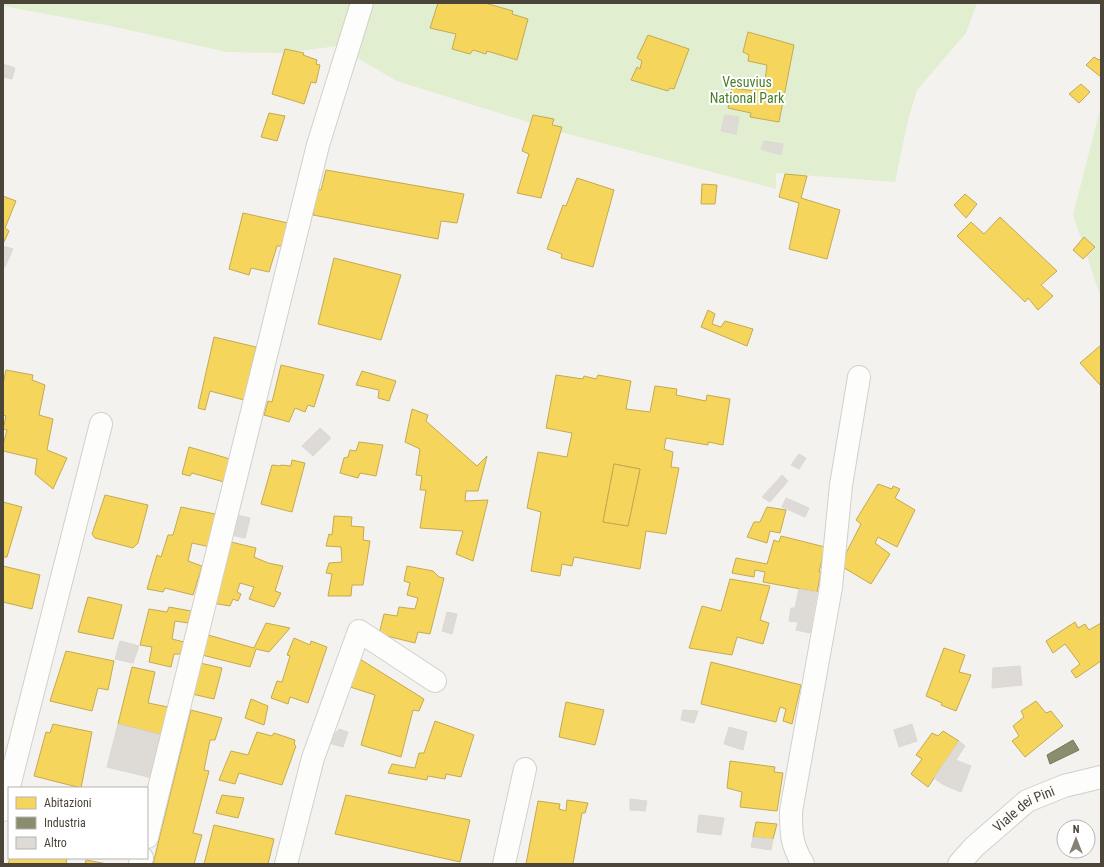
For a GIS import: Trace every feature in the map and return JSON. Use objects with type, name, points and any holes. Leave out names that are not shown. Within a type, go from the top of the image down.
[{"type":"street","points":[[148,833],[318,145],[362,3]]},
{"type":"street","points":[[802,864],[798,857],[791,835],[791,811],[831,587],[841,485],[859,377]]},
{"type":"street","points":[[9,787],[101,424]]},
{"type":"street","points":[[286,864],[314,758],[359,631],[435,681]]},
{"type":"street","points":[[504,864],[524,769]]},
{"type":"street","name":"Viale dei Pini","points":[[959,864],[974,847],[1027,801],[1064,786],[1101,777]]},
{"type":"street","points":[[3,810],[8,790]]},
{"type":"green space","name":"Vesuvius National Park","points":[[3,3],[977,3],[966,33],[917,90],[908,120],[895,182],[776,173],[776,189],[553,130],[397,81],[337,46],[285,53],[227,52],[111,26],[3,6]]},
{"type":"green space","points":[[1101,106],[1101,298],[1073,215]]},
{"type":"building: Abitazioni","points":[[438,3],[485,3],[513,11],[512,14],[528,19],[517,60],[487,51],[486,54],[473,50],[470,54],[452,49],[456,34],[430,28]]},
{"type":"building: Abitazioni","points":[[748,32],[794,45],[779,122],[750,117],[751,113],[728,108],[732,88],[755,91],[758,80],[765,81],[767,65],[748,61],[749,55],[743,52]]},
{"type":"building: Abitazioni","points":[[648,35],[689,49],[674,89],[670,88],[668,91],[631,80],[637,67],[640,69],[642,61],[637,58]]},
{"type":"building: Abitazioni","points":[[285,49],[304,53],[303,55],[317,60],[316,64],[320,65],[316,83],[311,82],[304,104],[272,94]]},
{"type":"building: Abitazioni","points":[[1094,57],[1099,60],[1101,58],[1101,77],[1086,65]]},
{"type":"building: Abitazioni","points":[[1081,84],[1090,92],[1079,103],[1069,94]]},
{"type":"building: Abitazioni","points":[[269,113],[285,116],[277,141],[261,137]]},
{"type":"building: Abitazioni","points":[[533,115],[554,119],[552,125],[562,127],[541,198],[517,193],[529,154],[522,151]]},
{"type":"building: Abitazioni","points":[[326,170],[464,194],[457,223],[441,221],[438,239],[313,215],[317,190],[321,190]]},
{"type":"building: Abitazioni","points":[[785,174],[807,176],[801,198],[840,210],[827,259],[789,249],[799,203],[779,197]]},
{"type":"building: Abitazioni","points":[[577,178],[614,190],[593,267],[561,258],[562,254],[547,249],[563,205],[566,206]]},
{"type":"building: Abitazioni","points":[[702,184],[717,185],[715,204],[701,204]]},
{"type":"building: Abitazioni","points":[[965,194],[977,204],[966,218],[954,205]]},
{"type":"building: Abitazioni","points":[[3,196],[16,201],[5,228],[9,231],[3,244]]},
{"type":"building: Abitazioni","points":[[243,213],[288,223],[282,246],[277,246],[269,272],[251,268],[249,275],[229,269]]},
{"type":"building: Abitazioni","points":[[1000,217],[1057,271],[1041,285],[1053,296],[1038,310],[1028,298],[1025,302],[957,236],[971,222],[984,234]]},
{"type":"building: Abitazioni","points":[[1084,237],[1095,247],[1083,259],[1073,250]]},
{"type":"building: Abitazioni","points":[[334,258],[401,275],[381,340],[318,324]]},
{"type":"building: Abitazioni","points":[[708,310],[715,314],[712,324],[721,327],[725,321],[753,329],[747,346],[701,327]]},
{"type":"building: Abitazioni","points":[[214,337],[256,347],[244,400],[210,391],[205,410],[198,408]]},
{"type":"building: Abitazioni","points":[[1101,345],[1101,386],[1080,363]]},
{"type":"building: Abitazioni","points":[[281,365],[324,375],[314,407],[308,405],[305,412],[295,408],[289,422],[264,415],[268,401],[272,402]]},
{"type":"building: Abitazioni","points":[[6,370],[33,375],[32,380],[45,385],[39,415],[53,419],[47,450],[67,458],[53,489],[35,474],[37,459],[3,451],[7,430],[3,429],[6,416],[3,415],[3,384]]},
{"type":"building: Abitazioni","points":[[362,371],[396,381],[389,401],[378,398],[379,390],[356,385]]},
{"type":"building: Abitazioni","points":[[556,375],[583,379],[584,376],[596,379],[598,375],[631,381],[626,409],[650,412],[655,386],[677,389],[676,395],[706,401],[707,395],[730,399],[723,445],[708,442],[708,445],[666,438],[664,449],[673,452],[671,467],[679,468],[666,534],[646,531],[640,569],[574,557],[572,566],[562,564],[560,576],[531,571],[541,512],[527,508],[538,452],[567,457],[572,433],[546,428]],"holes":[[[614,464],[640,469],[628,526],[603,522]]]},
{"type":"building: Abitazioni","points":[[412,409],[428,415],[426,421],[477,466],[487,456],[478,491],[466,491],[465,501],[488,500],[473,561],[456,554],[463,531],[420,528],[426,490],[420,490],[422,476],[416,475],[420,449],[405,442]]},
{"type":"building: Abitazioni","points":[[359,442],[383,445],[376,476],[360,473],[358,478],[340,473],[344,458],[348,457],[350,450],[356,451]]},
{"type":"building: Abitazioni","points":[[189,447],[230,459],[224,482],[192,473],[190,476],[182,474]]},
{"type":"building: Abitazioni","points":[[292,460],[305,463],[292,512],[261,504],[272,465],[291,466]]},
{"type":"building: Abitazioni","points":[[614,464],[640,469],[628,526],[603,522]]},
{"type":"building: Abitazioni","points":[[878,484],[892,489],[893,486],[900,489],[895,498],[915,510],[897,547],[878,537],[875,543],[890,554],[871,584],[841,566],[861,524],[856,520]]},
{"type":"building: Abitazioni","points":[[105,495],[148,505],[138,543],[133,548],[95,538],[92,534]]},
{"type":"building: Abitazioni","points":[[3,502],[22,507],[7,557],[3,557]]},
{"type":"building: Abitazioni","points":[[181,507],[220,515],[210,547],[192,543],[188,561],[202,566],[193,595],[165,588],[163,592],[147,589],[157,555],[161,557],[168,535],[173,535]]},
{"type":"building: Abitazioni","points":[[767,507],[786,510],[780,533],[770,531],[767,543],[747,537],[754,522],[760,522]]},
{"type":"building: Abitazioni","points":[[334,516],[352,517],[351,526],[364,527],[363,540],[370,541],[363,585],[352,585],[351,596],[328,596],[332,574],[326,573],[329,563],[342,562],[341,547],[326,546],[329,534],[332,535]]},
{"type":"building: Abitazioni","points":[[781,536],[825,547],[819,572],[821,572],[817,592],[763,582],[765,572],[755,570],[754,577],[732,573],[736,558],[767,564],[774,540],[779,542]]},
{"type":"building: Abitazioni","points":[[231,542],[256,548],[254,557],[268,563],[283,566],[275,591],[281,593],[274,607],[249,599],[254,587],[240,583],[237,592],[241,594],[238,601],[233,599],[230,606],[212,603]]},
{"type":"building: Abitazioni","points":[[3,566],[40,575],[32,609],[3,602]]},
{"type":"building: Abitazioni","points":[[407,566],[433,571],[439,577],[444,578],[430,634],[418,632],[415,643],[379,634],[384,614],[397,616],[399,607],[415,609],[418,598],[407,595],[410,583],[404,581]]},
{"type":"building: Abitazioni","points":[[730,579],[770,586],[760,620],[769,623],[763,644],[737,637],[732,655],[689,648],[702,606],[721,611]]},
{"type":"building: Abitazioni","points":[[88,597],[122,605],[113,639],[78,632]]},
{"type":"building: Abitazioni","points":[[169,607],[191,611],[188,623],[175,621],[172,639],[184,642],[180,654],[174,654],[171,667],[149,662],[152,647],[140,645],[149,609],[167,612]]},
{"type":"building: Abitazioni","points":[[1075,622],[1078,628],[1085,624],[1089,630],[1101,623],[1101,661],[1076,678],[1071,671],[1080,664],[1065,644],[1053,653],[1046,641]]},
{"type":"building: Abitazioni","points":[[266,623],[290,628],[269,652],[256,649],[250,667],[202,655],[208,635],[254,648]]},
{"type":"building: Abitazioni","points":[[294,638],[310,645],[311,641],[327,647],[308,703],[290,697],[288,704],[271,698],[277,681],[282,682],[290,656],[287,655]]},
{"type":"building: Abitazioni","points":[[944,648],[965,655],[959,672],[971,675],[956,711],[941,705],[942,703],[926,696]]},
{"type":"building: Abitazioni","points":[[66,651],[114,661],[108,690],[98,688],[92,711],[50,701]]},
{"type":"building: Abitazioni","points":[[355,656],[424,699],[419,711],[413,710],[401,757],[361,745],[375,695],[347,686]]},
{"type":"building: Abitazioni","points":[[711,662],[801,685],[792,724],[783,721],[786,709],[780,707],[776,722],[701,704]]},
{"type":"building: Abitazioni","points":[[200,663],[222,668],[214,699],[192,694]]},
{"type":"building: Abitazioni","points":[[132,667],[155,672],[148,703],[168,707],[162,735],[118,724]]},
{"type":"building: Abitazioni","points":[[251,699],[268,706],[264,725],[245,718]]},
{"type":"building: Abitazioni","points":[[1036,701],[1046,713],[1051,711],[1063,726],[1025,757],[1012,741],[1019,736],[1013,726],[1024,717],[1021,711]]},
{"type":"building: Abitazioni","points":[[566,702],[604,710],[595,745],[559,737]]},
{"type":"building: Abitazioni","points":[[191,710],[222,718],[215,740],[210,740],[204,770],[209,771],[193,833],[202,835],[194,864],[153,864]]},
{"type":"building: Abitazioni","points":[[435,721],[474,735],[461,777],[446,774],[445,779],[428,776],[427,780],[388,773],[392,764],[415,768],[419,753],[424,753]]},
{"type":"building: Abitazioni","points":[[53,724],[92,732],[81,787],[34,776],[46,732],[50,733]]},
{"type":"building: Abitazioni","points":[[943,731],[959,741],[928,787],[911,774],[922,759],[916,755],[932,733],[938,736]]},
{"type":"building: Abitazioni","points":[[257,732],[272,736],[274,733],[295,740],[294,744],[296,746],[282,785],[239,773],[235,784],[219,780],[231,751],[248,755]]},
{"type":"building: Abitazioni","points":[[730,761],[775,767],[774,772],[783,773],[777,811],[740,807],[742,792],[727,788]]},
{"type":"building: Abitazioni","points":[[222,795],[244,798],[238,818],[216,813]]},
{"type":"building: Abitazioni","points":[[346,795],[470,820],[460,862],[335,834]]},
{"type":"building: Abitazioni","points":[[567,800],[588,803],[585,813],[582,813],[573,864],[526,864],[538,801],[560,804],[559,809],[566,811]]},
{"type":"building: Abitazioni","points":[[756,822],[777,824],[773,839],[753,837]]},
{"type":"building: Abitazioni","points":[[214,825],[274,839],[268,864],[204,864]]},
{"type":"building: Abitazioni","points":[[10,859],[67,859],[66,864],[8,864]]},
{"type":"building: Abitazioni","points":[[86,860],[107,864],[85,864]]},
{"type":"building: Industria","points":[[1073,740],[1079,750],[1050,764],[1047,755]]},
{"type":"building: Altro","points":[[3,64],[15,68],[12,79],[3,77]]},
{"type":"building: Altro","points":[[725,115],[739,117],[736,134],[721,131]]},
{"type":"building: Altro","points":[[764,141],[783,144],[781,155],[761,149]]},
{"type":"building: Altro","points":[[3,246],[13,249],[5,267],[3,266]]},
{"type":"building: Altro","points":[[320,428],[331,438],[313,456],[302,446]]},
{"type":"building: Altro","points":[[799,454],[806,458],[799,469],[791,465]]},
{"type":"building: Altro","points":[[782,475],[788,481],[770,502],[762,497]]},
{"type":"building: Altro","points":[[786,498],[809,508],[805,517],[782,507]]},
{"type":"building: Altro","points":[[236,515],[250,518],[245,538],[231,535]]},
{"type":"building: Altro","points":[[799,589],[817,592],[810,633],[796,630],[798,622],[789,621],[791,608],[795,608]]},
{"type":"building: Altro","points":[[447,612],[457,614],[452,634],[442,631]]},
{"type":"building: Altro","points":[[120,641],[139,646],[133,663],[115,659]]},
{"type":"building: Altro","points":[[1020,666],[1022,685],[992,688],[993,668]]},
{"type":"building: Altro","points":[[683,710],[698,711],[694,723],[681,720]]},
{"type":"building: Altro","points":[[118,724],[162,735],[152,778],[107,767]]},
{"type":"building: Altro","points":[[912,724],[917,741],[899,747],[894,730]]},
{"type":"building: Altro","points":[[729,727],[747,732],[743,750],[724,744]]},
{"type":"building: Altro","points":[[339,729],[348,732],[343,747],[329,743],[333,734],[335,734]]},
{"type":"building: Altro","points":[[959,741],[965,746],[956,760],[971,766],[961,792],[944,785],[934,778]]},
{"type":"building: Altro","points":[[630,799],[647,801],[645,811],[630,810]]},
{"type":"building: Altro","points":[[699,815],[724,818],[721,835],[697,832]]},
{"type":"building: Altro","points":[[753,837],[773,839],[771,850],[751,847]]}]
